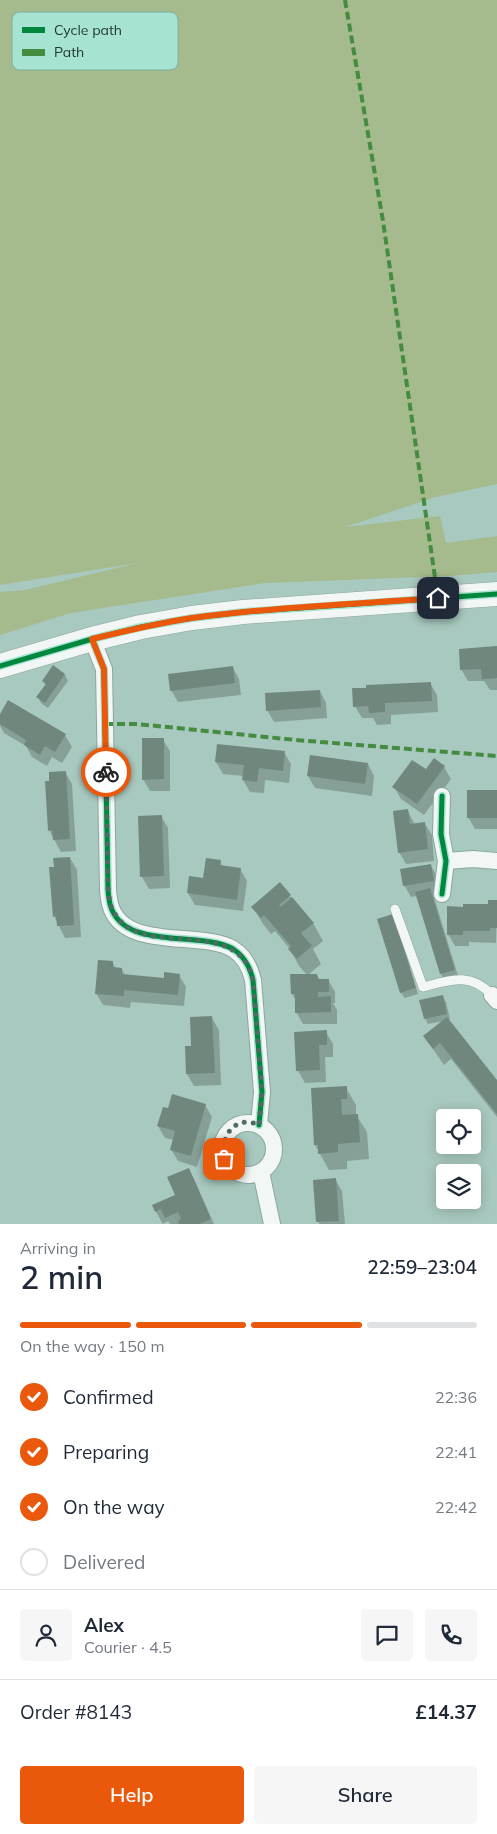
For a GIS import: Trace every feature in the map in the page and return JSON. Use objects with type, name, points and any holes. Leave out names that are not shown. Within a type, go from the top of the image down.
[{"type":"main road","points":[[0,666],[92,639],[141,627],[192,618],[243,612],[497,594]]},
{"type":"street","points":[[92,639],[104,669],[108,888],[110,905],[118,919],[130,928],[147,934],[219,944],[232,948],[242,956],[250,967],[253,980],[262,1092],[259,1125]]},
{"type":"street","points":[[442,796],[441,834],[446,861],[442,894]]},
{"type":"street","points":[[446,861],[473,859],[497,861]]},
{"type":"street","points":[[245,1123],[259,1125],[271,1134],[275,1143],[275,1154],[271,1163],[261,1172],[246,1176],[237,1173],[229,1167],[224,1159],[223,1140],[228,1132],[236,1126],[245,1123]]},
{"type":"street","points":[[261,1172],[272,1224]]},
{"type":"lane","points":[[395,909],[423,987],[454,980],[476,981],[485,987],[495,998]]},
{"type":"green space","points":[[0,0],[497,0],[497,484],[436,497],[345,527],[440,516],[446,543],[497,536],[497,572],[449,576],[265,583],[71,613],[0,635],[0,592],[25,590],[138,563],[0,585]]},
{"type":"building","points":[[497,646],[497,678],[482,679],[481,669],[460,670],[459,649]]},
{"type":"building","points":[[53,665],[65,674],[45,703],[36,697],[46,684],[42,681]]},
{"type":"building","points":[[233,666],[235,683],[170,691],[168,674]]},
{"type":"building","points":[[431,682],[432,701],[385,703],[385,712],[369,713],[368,706],[353,707],[352,688],[366,688],[366,685]]},
{"type":"building","points":[[320,690],[321,707],[266,711],[265,693]]},
{"type":"building","points":[[8,700],[66,734],[55,752],[45,746],[40,755],[24,745],[26,740],[0,724],[0,714]]},
{"type":"building","points":[[142,738],[164,738],[164,779],[142,780]]},
{"type":"building","points":[[217,744],[285,751],[283,771],[259,768],[257,782],[242,780],[244,765],[215,762]]},
{"type":"building","points":[[310,755],[368,763],[365,784],[307,776]]},
{"type":"building","points":[[434,758],[445,766],[417,804],[392,787],[412,760],[426,769]]},
{"type":"building","points":[[66,771],[70,839],[53,840],[52,830],[48,831],[45,781],[49,781],[49,772]]},
{"type":"building","points":[[467,790],[497,790],[497,818],[467,818]]},
{"type":"building","points":[[408,809],[410,824],[425,822],[428,849],[398,853],[393,811]]},
{"type":"building","points":[[162,815],[164,876],[140,877],[138,816]]},
{"type":"building","points":[[70,857],[74,925],[57,926],[56,916],[53,917],[49,867],[54,867],[53,858]]},
{"type":"building","points":[[206,858],[221,860],[220,865],[241,868],[237,900],[187,893],[189,876],[203,878]]},
{"type":"building","points":[[431,864],[434,881],[403,886],[400,869]]},
{"type":"building","points":[[280,882],[291,895],[279,905],[281,907],[292,897],[314,923],[301,933],[312,946],[297,959],[288,949],[291,946],[264,915],[261,918],[251,907]]},
{"type":"building","points":[[430,888],[455,970],[440,974],[415,892]]},
{"type":"building","points":[[488,900],[497,900],[497,928],[490,928],[490,931],[463,931],[463,935],[447,935],[447,906],[463,907],[463,904],[488,904]]},
{"type":"building","points":[[393,914],[416,988],[400,993],[377,919]]},
{"type":"building","points":[[98,960],[113,961],[113,967],[122,968],[122,974],[164,978],[164,972],[180,974],[178,995],[124,990],[124,996],[95,994]]},
{"type":"building","points":[[290,974],[317,974],[318,979],[329,979],[329,992],[318,992],[318,997],[331,996],[331,1012],[295,1013],[295,994],[291,994]]},
{"type":"building","points":[[443,995],[447,1014],[424,1019],[419,1000]]},
{"type":"building","points":[[212,1016],[215,1073],[186,1074],[185,1046],[191,1046],[190,1017]]},
{"type":"building","points":[[447,1017],[497,1080],[497,1114],[440,1043],[433,1049],[423,1036]]},
{"type":"building","points":[[327,1030],[327,1045],[319,1045],[320,1070],[296,1071],[294,1032]]},
{"type":"building","points":[[347,1086],[347,1099],[341,1099],[342,1115],[358,1114],[360,1142],[338,1144],[338,1152],[318,1154],[318,1145],[314,1145],[311,1088]]},
{"type":"building","points":[[172,1094],[206,1104],[191,1156],[170,1150],[175,1131],[157,1126],[163,1107],[168,1108]]},
{"type":"building","points":[[189,1168],[211,1219],[199,1224],[179,1224],[178,1221],[181,1219],[178,1212],[165,1218],[161,1209],[155,1212],[152,1205],[175,1195],[167,1177]]},
{"type":"building","points":[[336,1178],[339,1221],[316,1222],[313,1180]]},
{"type":"marked path","points":[[345,0],[383,221],[438,598]]},
{"type":"marked path","points":[[105,724],[137,724],[296,740],[497,756]]},
{"type":"cycle path","points":[[0,666],[92,639],[141,627],[192,618],[243,612],[497,594]]},
{"type":"cycle path","points":[[92,639],[104,669],[108,890],[110,904],[117,919],[130,929],[146,934],[219,944],[233,949],[246,962],[253,980],[262,1092],[259,1125]]},
{"type":"cycle path","points":[[442,796],[441,834],[446,861],[442,894]]},
{"type":"way so far","points":[[106,772],[108,888],[110,905],[118,919],[130,928],[147,934],[219,944],[232,948],[242,956],[250,967],[253,980],[262,1092],[259,1125],[245,1123],[236,1126],[228,1132],[223,1140],[224,1159]]},
{"type":"route","points":[[106,772],[104,669],[92,639],[141,627],[192,618],[243,612],[438,598]]}]
